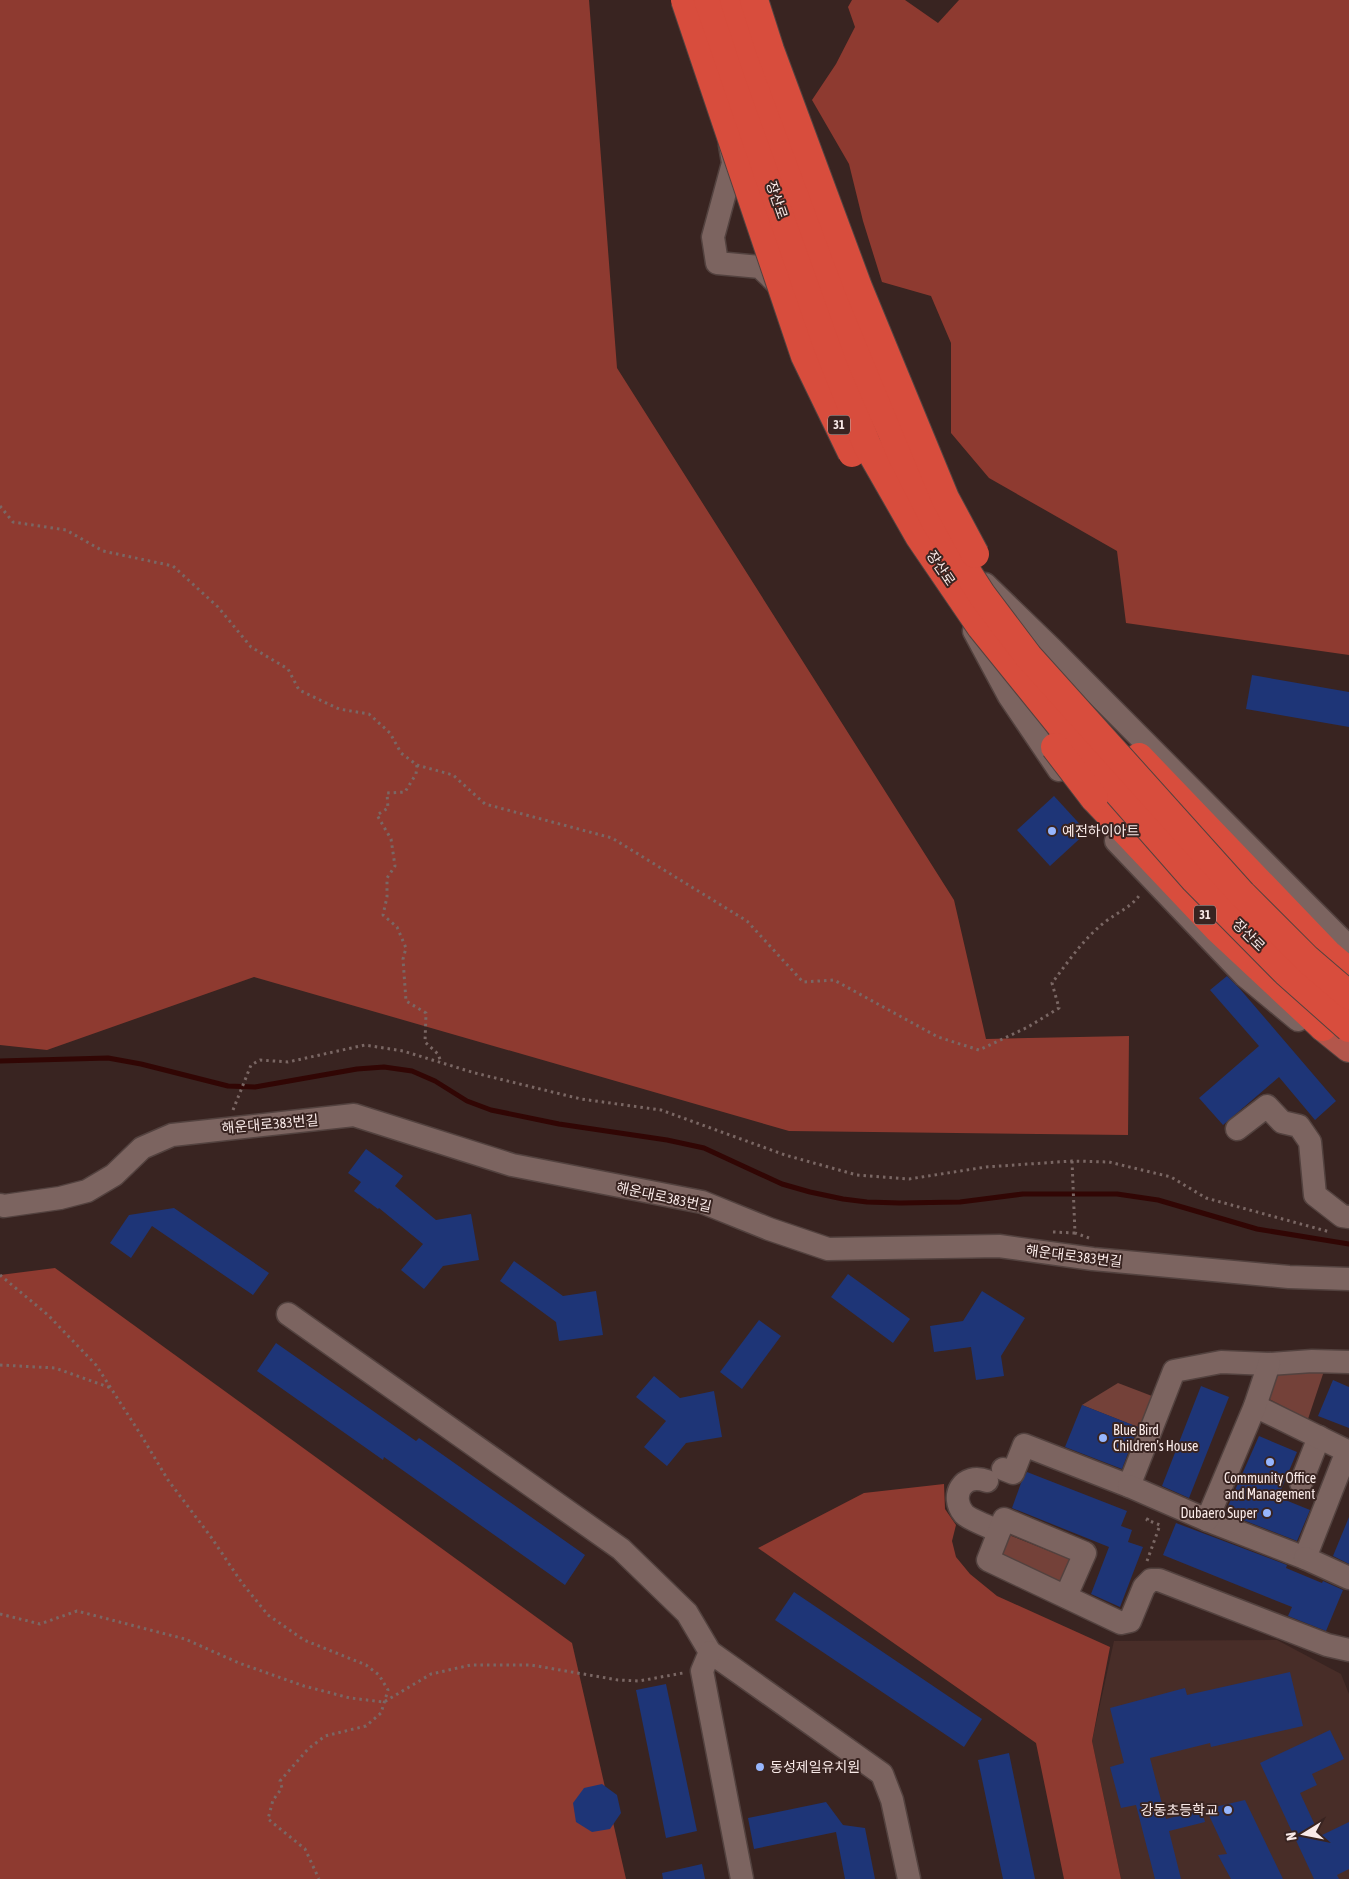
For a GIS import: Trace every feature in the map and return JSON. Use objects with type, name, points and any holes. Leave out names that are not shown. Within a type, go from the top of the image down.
[{"type":"highway","name":"31","points":[[685,0],[805,356],[862,474],[959,624],[1094,798],[1217,928],[1336,1027]]},
{"type":"highway","name":"장산로","points":[[708,0],[826,342],[867,445],[919,536],[981,627],[1078,748],[1195,880],[1286,972],[1336,1027]]},
{"type":"highway","name":"장산로","points":[[745,3],[756,70],[860,358],[902,456],[937,525],[982,595],[1028,656],[1242,894],[1307,959],[1349,995]]},
{"type":"highway","points":[[745,3],[770,50],[858,287],[950,506],[981,567],[1041,649],[1139,757],[1327,953],[1349,972]]},
{"type":"main road","name":"31","points":[[1336,1027],[1349,1048]]},
{"type":"street","points":[[698,0],[708,28],[733,163],[713,237],[717,263],[760,267],[798,305],[831,388],[870,472],[956,595],[1008,696],[1077,797],[1152,879],[1246,976],[1349,1063]]},
{"type":"street","points":[[708,28],[745,3],[804,171],[912,448],[979,578],[1349,947]]},
{"type":"street","points":[[956,595],[979,578]]},
{"type":"street","points":[[1237,1129],[1267,1106],[1282,1122],[1299,1126],[1310,1142],[1315,1195],[1342,1216],[1344,1226]]},
{"type":"street","name":"해운대로383번길","points":[[0,1205],[60,1198],[87,1192],[114,1174],[142,1148],[172,1135],[354,1115],[512,1166],[702,1202],[769,1229],[828,1249],[999,1246],[1099,1260],[1290,1277],[1349,1279]]},
{"type":"street","points":[[288,1314],[621,1549],[687,1613],[706,1662],[742,1879]]},
{"type":"street","points":[[1129,1486],[1174,1371],[1221,1362],[1270,1364],[1312,1361],[1349,1362]]},
{"type":"street","points":[[1207,1520],[1255,1406],[1270,1364]]},
{"type":"street","points":[[1255,1406],[1347,1451],[1305,1558]]},
{"type":"street","points":[[1302,1483],[1319,1437]]},
{"type":"street","points":[[999,1531],[965,1515],[959,1505],[958,1496],[962,1484],[970,1479],[1013,1473],[1024,1444],[1207,1520],[1305,1558],[1349,1578]]},
{"type":"street","points":[[1066,1596],[1085,1553],[1004,1519],[988,1560],[1121,1623],[1130,1621],[1144,1587],[1151,1580],[1159,1580],[1327,1644],[1349,1650]]},
{"type":"street","points":[[706,1662],[882,1774],[892,1800],[909,1879]]},
{"type":"path","points":[[0,506],[13,522],[66,530],[103,551],[173,566],[218,607],[251,647],[288,668],[299,690],[339,709],[369,714],[390,733],[400,753],[417,765],[453,775],[485,804],[612,838],[747,921],[803,982],[834,980],[938,1037],[979,1050],[1028,1027],[1059,1008],[1052,983],[1082,945],[1105,922],[1133,904],[1152,879]]},
{"type":"path","points":[[417,765],[416,774],[405,792],[387,793],[388,808],[377,815],[391,839],[395,866],[387,878],[387,897],[383,915],[397,927],[406,948],[403,959],[406,1001],[426,1013],[425,1042],[438,1054],[442,1063]]},
{"type":"path","points":[[230,1118],[250,1065],[260,1060],[288,1062],[365,1045],[403,1051],[475,1073],[581,1099],[661,1110],[786,1155],[857,1176],[909,1179],[986,1167],[1072,1161],[1109,1162],[1171,1177],[1206,1198],[1321,1231],[1344,1226]]},
{"type":"path","points":[[1072,1161],[1076,1218]]},
{"type":"path","points":[[0,1275],[48,1315],[96,1365],[168,1480],[211,1537],[242,1584],[268,1615],[304,1640],[366,1665],[379,1675],[388,1690],[381,1713],[366,1726],[325,1736],[308,1748],[280,1781],[282,1788],[273,1800],[268,1819],[305,1849],[319,1879]]},
{"type":"path","points":[[0,1365],[55,1368],[112,1388]]},
{"type":"path","points":[[1151,1580],[1143,1570],[1160,1525],[1148,1520],[1156,1498]]},
{"type":"path","points":[[0,1614],[40,1624],[77,1611],[185,1639],[239,1664],[304,1686],[350,1698],[384,1702],[431,1674],[471,1665],[531,1665],[618,1680],[639,1681],[706,1662]]},
{"type":"shaded area","points":[[0,0],[589,0],[617,368],[954,900],[986,1039],[1129,1036],[1128,1135],[789,1131],[254,977],[47,1050],[0,1045]]},
{"type":"shaded area","points":[[852,0],[905,0],[938,23],[959,0],[1349,0],[1349,655],[1126,623],[1117,551],[989,478],[951,433],[951,343],[931,296],[882,282],[863,221],[849,164],[812,100],[836,64],[855,27],[848,7]]},
{"type":"shaded area","points":[[55,1268],[572,1643],[626,1879],[0,1879],[0,1275]]},
{"type":"shaded area","points":[[1325,1368],[1308,1419],[1269,1399],[1279,1369]]},
{"type":"shaded area","points":[[1118,1383],[1152,1396],[1140,1428],[1082,1405]]},
{"type":"shaded area","points":[[944,1484],[945,1509],[956,1525],[952,1541],[956,1557],[970,1574],[997,1596],[1110,1647],[1092,1741],[1121,1879],[1064,1879],[1036,1743],[758,1548],[864,1493]]},
{"type":"shaded area","points":[[1009,1535],[1074,1561],[1065,1583],[1000,1557]]},
{"type":"shaded area","name":"강동초등학교","points":[[1277,1640],[1341,1674],[1349,1694],[1349,1879],[1121,1879],[1092,1741],[1114,1641]]},
{"type":"building","points":[[1252,675],[1349,692],[1349,727],[1246,709]]},
{"type":"building","name":"예전하이아트","points":[[1054,796],[1087,832],[1050,866],[1017,830]]},
{"type":"building","points":[[1227,976],[1336,1101],[1315,1120],[1279,1077],[1223,1125],[1199,1098],[1259,1046],[1210,990]]},
{"type":"building","points":[[366,1149],[403,1176],[395,1186],[436,1220],[471,1214],[479,1260],[443,1266],[424,1289],[401,1270],[423,1244],[379,1208],[354,1191],[361,1182],[348,1173]]},
{"type":"building","points":[[174,1208],[269,1273],[253,1295],[152,1226],[131,1258],[110,1243],[129,1215]]},
{"type":"building","points":[[514,1261],[563,1296],[596,1291],[603,1335],[559,1341],[556,1322],[500,1281]]},
{"type":"building","points":[[848,1274],[910,1319],[893,1343],[831,1297]]},
{"type":"building","points":[[982,1291],[1025,1318],[1001,1356],[1004,1376],[976,1380],[971,1347],[934,1352],[930,1326],[963,1321]]},
{"type":"building","points":[[759,1320],[781,1336],[742,1389],[720,1372]]},
{"type":"building","points":[[276,1343],[416,1441],[419,1438],[585,1555],[565,1585],[384,1457],[383,1460],[257,1371]]},
{"type":"building","points":[[654,1376],[680,1398],[714,1391],[722,1437],[686,1443],[667,1466],[644,1447],[666,1421],[636,1397]]},
{"type":"building","points":[[1333,1380],[1349,1387],[1349,1428],[1318,1416]]},
{"type":"building","points":[[1201,1386],[1229,1397],[1189,1498],[1162,1486]]},
{"type":"building","name":"Blue Bird Children's House","points":[[1082,1405],[1138,1427],[1122,1469],[1065,1447]]},
{"type":"building","points":[[1259,1436],[1297,1452],[1278,1497],[1310,1510],[1297,1541],[1225,1513]]},
{"type":"building","points":[[1027,1472],[1127,1511],[1121,1526],[1132,1530],[1128,1542],[1143,1547],[1120,1607],[1091,1594],[1109,1547],[1012,1508]]},
{"type":"building","points":[[1349,1517],[1349,1564],[1333,1556]]},
{"type":"building","points":[[1176,1523],[1287,1565],[1286,1568],[1343,1590],[1326,1631],[1288,1616],[1292,1607],[1163,1555]]},
{"type":"building","points":[[794,1592],[982,1719],[964,1747],[775,1620]]},
{"type":"building","points":[[1290,1672],[1303,1726],[1211,1747],[1210,1743],[1150,1758],[1166,1819],[1202,1810],[1205,1822],[1169,1831],[1181,1879],[1155,1879],[1136,1805],[1121,1808],[1110,1767],[1124,1763],[1110,1708],[1185,1688],[1187,1695]]},
{"type":"building","points":[[666,1684],[697,1831],[666,1838],[636,1690]]},
{"type":"building","points":[[1330,1730],[1344,1759],[1312,1774],[1317,1785],[1300,1793],[1320,1836],[1349,1822],[1349,1869],[1337,1875],[1339,1879],[1314,1879],[1260,1763]]},
{"type":"building","points":[[1009,1753],[1035,1879],[1003,1879],[978,1760]]},
{"type":"building","points":[[602,1784],[617,1795],[621,1813],[610,1829],[592,1832],[576,1822],[573,1803],[584,1788]]},
{"type":"building","points":[[1245,1800],[1283,1879],[1231,1879],[1218,1855],[1227,1854],[1206,1809]]},
{"type":"building","points":[[826,1802],[843,1825],[865,1828],[875,1879],[845,1879],[836,1832],[754,1849],[748,1818]]},
{"type":"building","points":[[702,1864],[705,1879],[663,1879],[662,1873]]},
{"type":"waterway","points":[[0,1061],[108,1058],[141,1064],[228,1086],[255,1087],[357,1069],[384,1067],[412,1071],[435,1081],[467,1101],[491,1110],[559,1124],[667,1140],[704,1148],[782,1184],[843,1199],[900,1203],[960,1202],[1023,1194],[1117,1194],[1158,1200],[1257,1229],[1349,1244]]},
{"type":"place","name":"예전하이아트","points":[[1052,831]]},
{"type":"place","name":"Blue Bird Children's House","points":[[1103,1438]]},
{"type":"place","name":"Community Office and Management","points":[[1270,1462]]},
{"type":"place","name":"Dubaero Super","points":[[1267,1513]]},
{"type":"place","name":"동성제일유치원","points":[[760,1767]]},
{"type":"place","name":"강동초등학교","points":[[1228,1810]]}]
